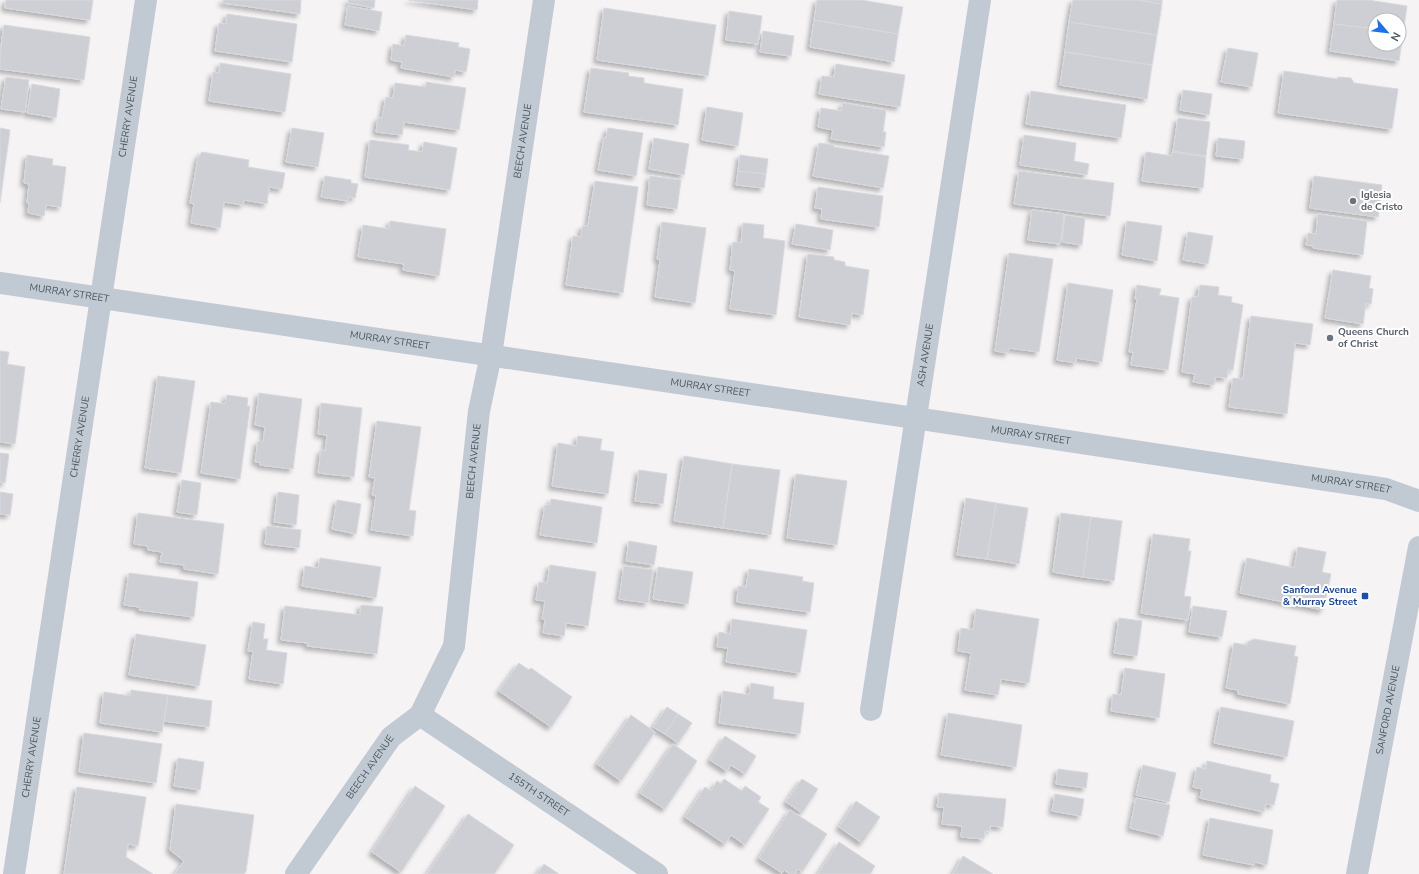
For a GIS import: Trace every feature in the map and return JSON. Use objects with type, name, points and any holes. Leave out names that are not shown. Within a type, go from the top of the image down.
[{"type":"street","name":"CHERRY AVENUE","points":[[14,874],[146,0]]},
{"type":"street","name":"BEECH AVENUE","points":[[296,874],[391,737],[420,715],[454,646],[480,411],[491,355],[544,0]]},
{"type":"street","name":"ASH AVENUE","points":[[871,710],[980,0]]},
{"type":"street","name":"MURRAY STREET","points":[[0,283],[1386,489],[1419,501]]},
{"type":"street","name":"SANFORD AVENUE","points":[[1357,874],[1419,547]]},
{"type":"street","name":"155TH STREET","points":[[420,715],[657,874]]},
{"type":"building","points":[[6,0],[93,0],[90,20],[5,8]]},
{"type":"building","points":[[223,0],[301,0],[300,14],[223,3]]},
{"type":"building","points":[[348,0],[375,0],[374,8],[348,3]]},
{"type":"building","points":[[409,0],[478,0],[477,10]]},
{"type":"building","points":[[817,0],[861,0],[903,7],[898,34],[814,20]]},
{"type":"building","points":[[1073,0],[1138,0],[1162,4],[1157,35],[1069,22]]},
{"type":"building","points":[[1138,0],[1162,0],[1162,4]]},
{"type":"building","points":[[1337,0],[1368,0],[1407,6],[1406,12],[1367,12],[1367,28],[1334,24]]},
{"type":"building","points":[[348,6],[382,12],[379,31],[345,25]]},
{"type":"building","points":[[604,8],[716,25],[708,76],[597,60]]},
{"type":"building","points":[[729,11],[762,16],[758,44],[726,40]]},
{"type":"building","points":[[227,14],[297,24],[292,62],[215,51],[219,23],[226,24]]},
{"type":"building","points":[[814,20],[898,34],[894,62],[810,47]]},
{"type":"building","points":[[1069,22],[1157,35],[1152,65],[1065,52]]},
{"type":"building","points":[[1334,24],[1367,28],[1367,52],[1400,52],[1399,61],[1330,51]]},
{"type":"building","points":[[4,25],[90,37],[84,80],[0,69],[0,53]]},
{"type":"building","points":[[763,31],[794,36],[791,56],[760,52]]},
{"type":"building","points":[[406,35],[459,43],[458,47],[470,49],[466,72],[455,70],[454,77],[401,68],[402,62],[391,60],[393,44],[404,46]]},
{"type":"building","points":[[1228,48],[1258,53],[1252,87],[1221,82]]},
{"type":"building","points":[[1065,52],[1152,65],[1147,99],[1060,85]]},
{"type":"building","points":[[220,63],[291,74],[285,112],[209,101],[213,72],[219,73]]},
{"type":"building","points":[[836,64],[905,75],[900,107],[819,94],[822,76],[834,77]]},
{"type":"building","points":[[591,68],[629,73],[628,76],[644,78],[644,83],[683,89],[678,125],[584,112]]},
{"type":"building","points":[[1284,71],[1337,79],[1338,77],[1351,78],[1354,83],[1398,89],[1392,129],[1278,113]]},
{"type":"building","points":[[6,77],[29,80],[25,112],[1,109]]},
{"type":"building","points":[[426,82],[466,88],[459,130],[404,122],[402,135],[376,132],[378,118],[382,118],[386,97],[393,98],[395,83],[426,87]]},
{"type":"building","points":[[32,84],[60,89],[56,118],[27,113]]},
{"type":"building","points":[[1183,90],[1212,94],[1209,115],[1180,110]]},
{"type":"building","points":[[1031,91],[1126,105],[1121,138],[1026,124]]},
{"type":"building","points":[[843,103],[886,110],[883,132],[886,132],[884,147],[831,139],[833,130],[818,127],[821,108],[841,111]]},
{"type":"building","points":[[707,107],[743,113],[738,146],[702,140]]},
{"type":"building","points":[[1178,118],[1210,122],[1206,156],[1173,151]]},
{"type":"building","points":[[0,128],[10,130],[0,202]]},
{"type":"building","points":[[292,128],[324,133],[318,167],[286,162]]},
{"type":"building","points":[[608,128],[643,133],[636,176],[598,170],[604,138],[606,138]]},
{"type":"building","points":[[1024,135],[1076,143],[1074,161],[1089,164],[1087,175],[1020,165]]},
{"type":"building","points":[[654,138],[689,144],[684,175],[649,169]]},
{"type":"building","points":[[1218,138],[1245,141],[1243,159],[1216,156]]},
{"type":"building","points":[[370,140],[409,145],[408,150],[422,152],[424,142],[457,148],[450,190],[365,177]]},
{"type":"building","points":[[819,143],[889,156],[883,188],[813,176]]},
{"type":"building","points":[[202,152],[249,160],[248,167],[285,173],[282,189],[269,187],[267,204],[244,200],[243,205],[224,202],[220,228],[191,223],[194,204],[190,203],[198,158]]},
{"type":"building","points":[[1146,152],[1172,156],[1172,152],[1206,157],[1203,188],[1142,181]]},
{"type":"building","points":[[27,155],[53,159],[52,165],[66,167],[61,207],[46,205],[44,216],[28,213],[29,203],[27,203],[29,184],[24,183]]},
{"type":"building","points":[[740,155],[768,159],[766,174],[738,171]]},
{"type":"building","points":[[738,171],[766,174],[764,188],[736,185]]},
{"type":"building","points":[[1019,171],[1114,183],[1110,216],[1014,204]]},
{"type":"building","points":[[325,176],[351,180],[351,183],[358,184],[355,198],[349,197],[348,201],[321,197]]},
{"type":"building","points":[[650,176],[681,180],[677,209],[647,205]]},
{"type":"building","points":[[1314,176],[1382,185],[1378,217],[1310,208]]},
{"type":"building","points":[[595,181],[638,187],[623,293],[566,285],[573,236],[581,237],[582,227],[588,225]]},
{"type":"building","points":[[818,187],[883,196],[879,227],[821,219],[822,209],[815,208]]},
{"type":"building","points":[[1032,210],[1064,214],[1060,244],[1028,240]]},
{"type":"building","points":[[1318,214],[1367,221],[1363,255],[1313,248],[1314,246],[1306,245],[1308,233],[1316,234]]},
{"type":"building","points":[[1065,215],[1085,218],[1082,245],[1062,242]]},
{"type":"building","points":[[390,221],[446,229],[439,276],[403,270],[404,264],[358,257],[363,225],[389,229]]},
{"type":"building","points":[[1127,221],[1162,226],[1157,261],[1122,255]]},
{"type":"building","points":[[662,222],[706,228],[695,303],[655,297],[660,260],[657,259]]},
{"type":"building","points":[[743,223],[764,225],[763,238],[785,241],[776,315],[730,309],[735,271],[730,270],[733,242],[741,243]]},
{"type":"building","points":[[796,224],[833,230],[830,250],[792,244]]},
{"type":"building","points":[[1188,232],[1213,236],[1208,264],[1183,260]]},
{"type":"building","points":[[1009,253],[1053,259],[1039,352],[1009,348],[1008,353],[995,351]]},
{"type":"building","points":[[808,254],[834,257],[834,260],[845,262],[845,266],[869,270],[863,315],[852,313],[850,325],[799,317]]},
{"type":"building","points":[[1333,270],[1371,276],[1369,288],[1373,289],[1371,304],[1366,303],[1363,324],[1325,318]]},
{"type":"building","points":[[1068,283],[1113,290],[1102,362],[1076,358],[1076,363],[1057,360]]},
{"type":"building","points":[[1137,285],[1161,289],[1159,295],[1179,298],[1168,370],[1131,365],[1133,352],[1129,352],[1137,299],[1135,299]]},
{"type":"building","points":[[1200,285],[1219,287],[1218,295],[1232,297],[1231,302],[1243,305],[1233,370],[1228,369],[1227,378],[1215,377],[1214,385],[1193,382],[1195,374],[1182,372],[1192,297],[1198,297]]},
{"type":"building","points":[[1251,316],[1313,324],[1310,345],[1295,343],[1287,414],[1229,407],[1233,378],[1243,379]]},
{"type":"building","points":[[0,351],[9,352],[7,364],[25,367],[15,444],[0,442]]},
{"type":"building","points":[[158,376],[195,381],[181,473],[145,468]]},
{"type":"building","points":[[259,393],[302,399],[293,469],[260,465],[260,462],[255,462],[258,441],[263,442],[265,427],[255,425]]},
{"type":"building","points":[[227,395],[248,398],[247,406],[250,406],[240,479],[201,473],[211,402],[225,404]]},
{"type":"building","points":[[321,403],[362,408],[354,477],[318,473],[321,450],[325,451],[327,435],[318,434]]},
{"type":"building","points":[[377,421],[421,427],[409,510],[416,511],[413,536],[371,530],[376,496],[372,495],[375,478],[369,477]]},
{"type":"building","points":[[578,436],[602,439],[600,450],[614,452],[608,494],[552,486],[558,443],[576,446]]},
{"type":"building","points":[[0,453],[9,454],[5,483],[0,482]]},
{"type":"building","points":[[684,456],[732,464],[723,528],[674,521]]},
{"type":"building","points":[[732,464],[780,470],[771,535],[723,528]]},
{"type":"building","points":[[639,470],[667,474],[663,504],[635,501]]},
{"type":"building","points":[[796,474],[847,481],[837,545],[787,538]]},
{"type":"building","points":[[182,480],[201,483],[197,515],[177,512]]},
{"type":"building","points":[[0,492],[13,494],[10,515],[0,514]]},
{"type":"building","points":[[278,492],[299,495],[296,525],[274,522]]},
{"type":"building","points":[[966,498],[996,503],[987,559],[957,555]]},
{"type":"building","points":[[551,499],[602,507],[597,543],[540,535],[545,505],[550,505]]},
{"type":"building","points":[[337,500],[361,504],[356,534],[332,529]]},
{"type":"building","points":[[996,503],[1028,508],[1019,564],[987,559]]},
{"type":"building","points":[[138,513],[224,524],[218,574],[184,569],[184,565],[160,562],[162,552],[148,550],[148,546],[134,544]]},
{"type":"building","points":[[1061,513],[1091,517],[1083,577],[1053,572]]},
{"type":"building","points":[[1091,517],[1122,521],[1114,581],[1083,577]]},
{"type":"building","points":[[267,526],[301,530],[299,548],[265,544]]},
{"type":"building","points":[[1153,534],[1190,539],[1188,551],[1191,551],[1184,596],[1191,597],[1188,620],[1141,613]]},
{"type":"building","points":[[629,541],[657,546],[654,565],[626,561]]},
{"type":"building","points":[[1298,547],[1326,552],[1322,572],[1331,574],[1323,610],[1240,593],[1247,558],[1294,568]]},
{"type":"building","points":[[320,558],[381,567],[376,598],[302,586],[305,566],[318,568]]},
{"type":"building","points":[[550,565],[596,572],[588,626],[566,623],[564,636],[543,633],[545,620],[542,619],[545,601],[536,600],[539,582],[547,583]]},
{"type":"building","points":[[624,566],[653,570],[648,603],[619,599]]},
{"type":"building","points":[[658,567],[693,572],[688,604],[653,599]]},
{"type":"building","points":[[749,569],[803,577],[802,581],[814,583],[810,612],[737,602],[738,586],[746,587]]},
{"type":"building","points":[[129,573],[198,582],[194,617],[139,610],[140,607],[124,605]]},
{"type":"building","points":[[361,605],[383,607],[377,654],[307,646],[308,643],[281,640],[285,606],[360,615]]},
{"type":"building","points":[[1193,606],[1227,611],[1222,637],[1189,632]]},
{"type":"building","points":[[976,609],[1039,619],[1029,683],[1001,679],[998,695],[965,690],[971,653],[958,651],[961,628],[973,630]]},
{"type":"building","points":[[1119,618],[1142,621],[1137,656],[1114,653]]},
{"type":"building","points":[[732,619],[807,630],[800,673],[726,662],[728,648],[717,647],[719,632],[730,634]]},
{"type":"building","points":[[253,622],[265,624],[263,639],[268,639],[266,650],[287,653],[283,684],[249,679],[253,651],[248,651]]},
{"type":"building","points":[[136,634],[206,645],[199,686],[129,675]]},
{"type":"building","points":[[1254,639],[1296,646],[1294,656],[1298,657],[1290,704],[1238,694],[1238,690],[1226,688],[1234,643],[1247,645],[1248,642]]},
{"type":"building","points":[[519,663],[529,670],[531,668],[572,697],[551,727],[499,691]]},
{"type":"building","points":[[1125,668],[1165,674],[1159,718],[1111,711],[1113,694],[1121,695]]},
{"type":"building","points":[[751,683],[774,687],[773,699],[804,703],[800,734],[719,723],[723,691],[749,695]]},
{"type":"building","points":[[131,690],[168,695],[162,732],[100,723],[104,692],[130,696]]},
{"type":"building","points":[[168,695],[212,701],[209,727],[164,721]]},
{"type":"building","points":[[667,707],[678,714],[665,734],[653,727]]},
{"type":"building","points":[[1221,707],[1294,721],[1287,757],[1214,743]]},
{"type":"building","points":[[948,713],[1022,725],[1016,767],[941,755]]},
{"type":"building","points":[[678,714],[692,723],[678,743],[665,734]]},
{"type":"building","points":[[631,715],[655,732],[621,781],[597,764]]},
{"type":"building","points":[[84,733],[162,744],[156,783],[79,772]]},
{"type":"building","points":[[725,736],[756,756],[745,774],[731,765],[727,771],[710,760]]},
{"type":"building","points":[[673,744],[697,761],[665,809],[640,793]]},
{"type":"building","points":[[178,758],[204,762],[200,790],[174,786]]},
{"type":"building","points":[[1207,761],[1271,775],[1270,782],[1279,784],[1274,805],[1266,804],[1264,812],[1200,798],[1202,789],[1193,787],[1197,767],[1205,769]]},
{"type":"building","points":[[1143,765],[1176,773],[1169,802],[1136,795]]},
{"type":"building","points":[[1058,769],[1088,773],[1086,788],[1056,784]]},
{"type":"building","points":[[724,779],[742,791],[745,786],[761,797],[758,802],[769,809],[745,845],[731,835],[725,844],[685,817],[705,787],[711,791],[717,781],[721,784]]},
{"type":"building","points":[[802,779],[818,789],[802,813],[786,802]]},
{"type":"building","points":[[415,786],[445,806],[401,872],[372,852]]},
{"type":"building","points":[[77,787],[146,797],[138,846],[128,844],[126,857],[153,874],[64,874]]},
{"type":"building","points":[[939,793],[1006,799],[1003,827],[990,826],[990,831],[985,831],[984,839],[961,837],[962,826],[942,824],[944,807],[937,807]]},
{"type":"building","points":[[1055,794],[1084,799],[1081,816],[1052,811]]},
{"type":"building","points":[[1136,798],[1170,805],[1163,836],[1130,828]]},
{"type":"building","points":[[856,801],[880,817],[862,843],[839,827]]},
{"type":"building","points":[[176,804],[254,815],[246,871],[244,874],[175,874],[184,861],[170,850]]},
{"type":"building","points":[[790,810],[827,834],[802,872],[798,869],[795,874],[790,874],[784,870],[782,873],[759,858]]},
{"type":"building","points":[[468,814],[514,845],[494,874],[427,874]]},
{"type":"building","points":[[1210,818],[1273,830],[1267,865],[1255,862],[1254,865],[1203,855]]},
{"type":"building","points":[[839,842],[875,866],[870,874],[818,874]]},
{"type":"building","points":[[963,856],[993,874],[953,874]]},
{"type":"building","points":[[544,864],[559,874],[537,874]]},
{"type":"place","name":"Iglesia de Cristo","points":[[1353,201]]},
{"type":"place","name":"Queens Church of Christ","points":[[1330,338]]},
{"type":"place","name":"Sanford Avenue & Murray Street","points":[[1365,596]]}]
